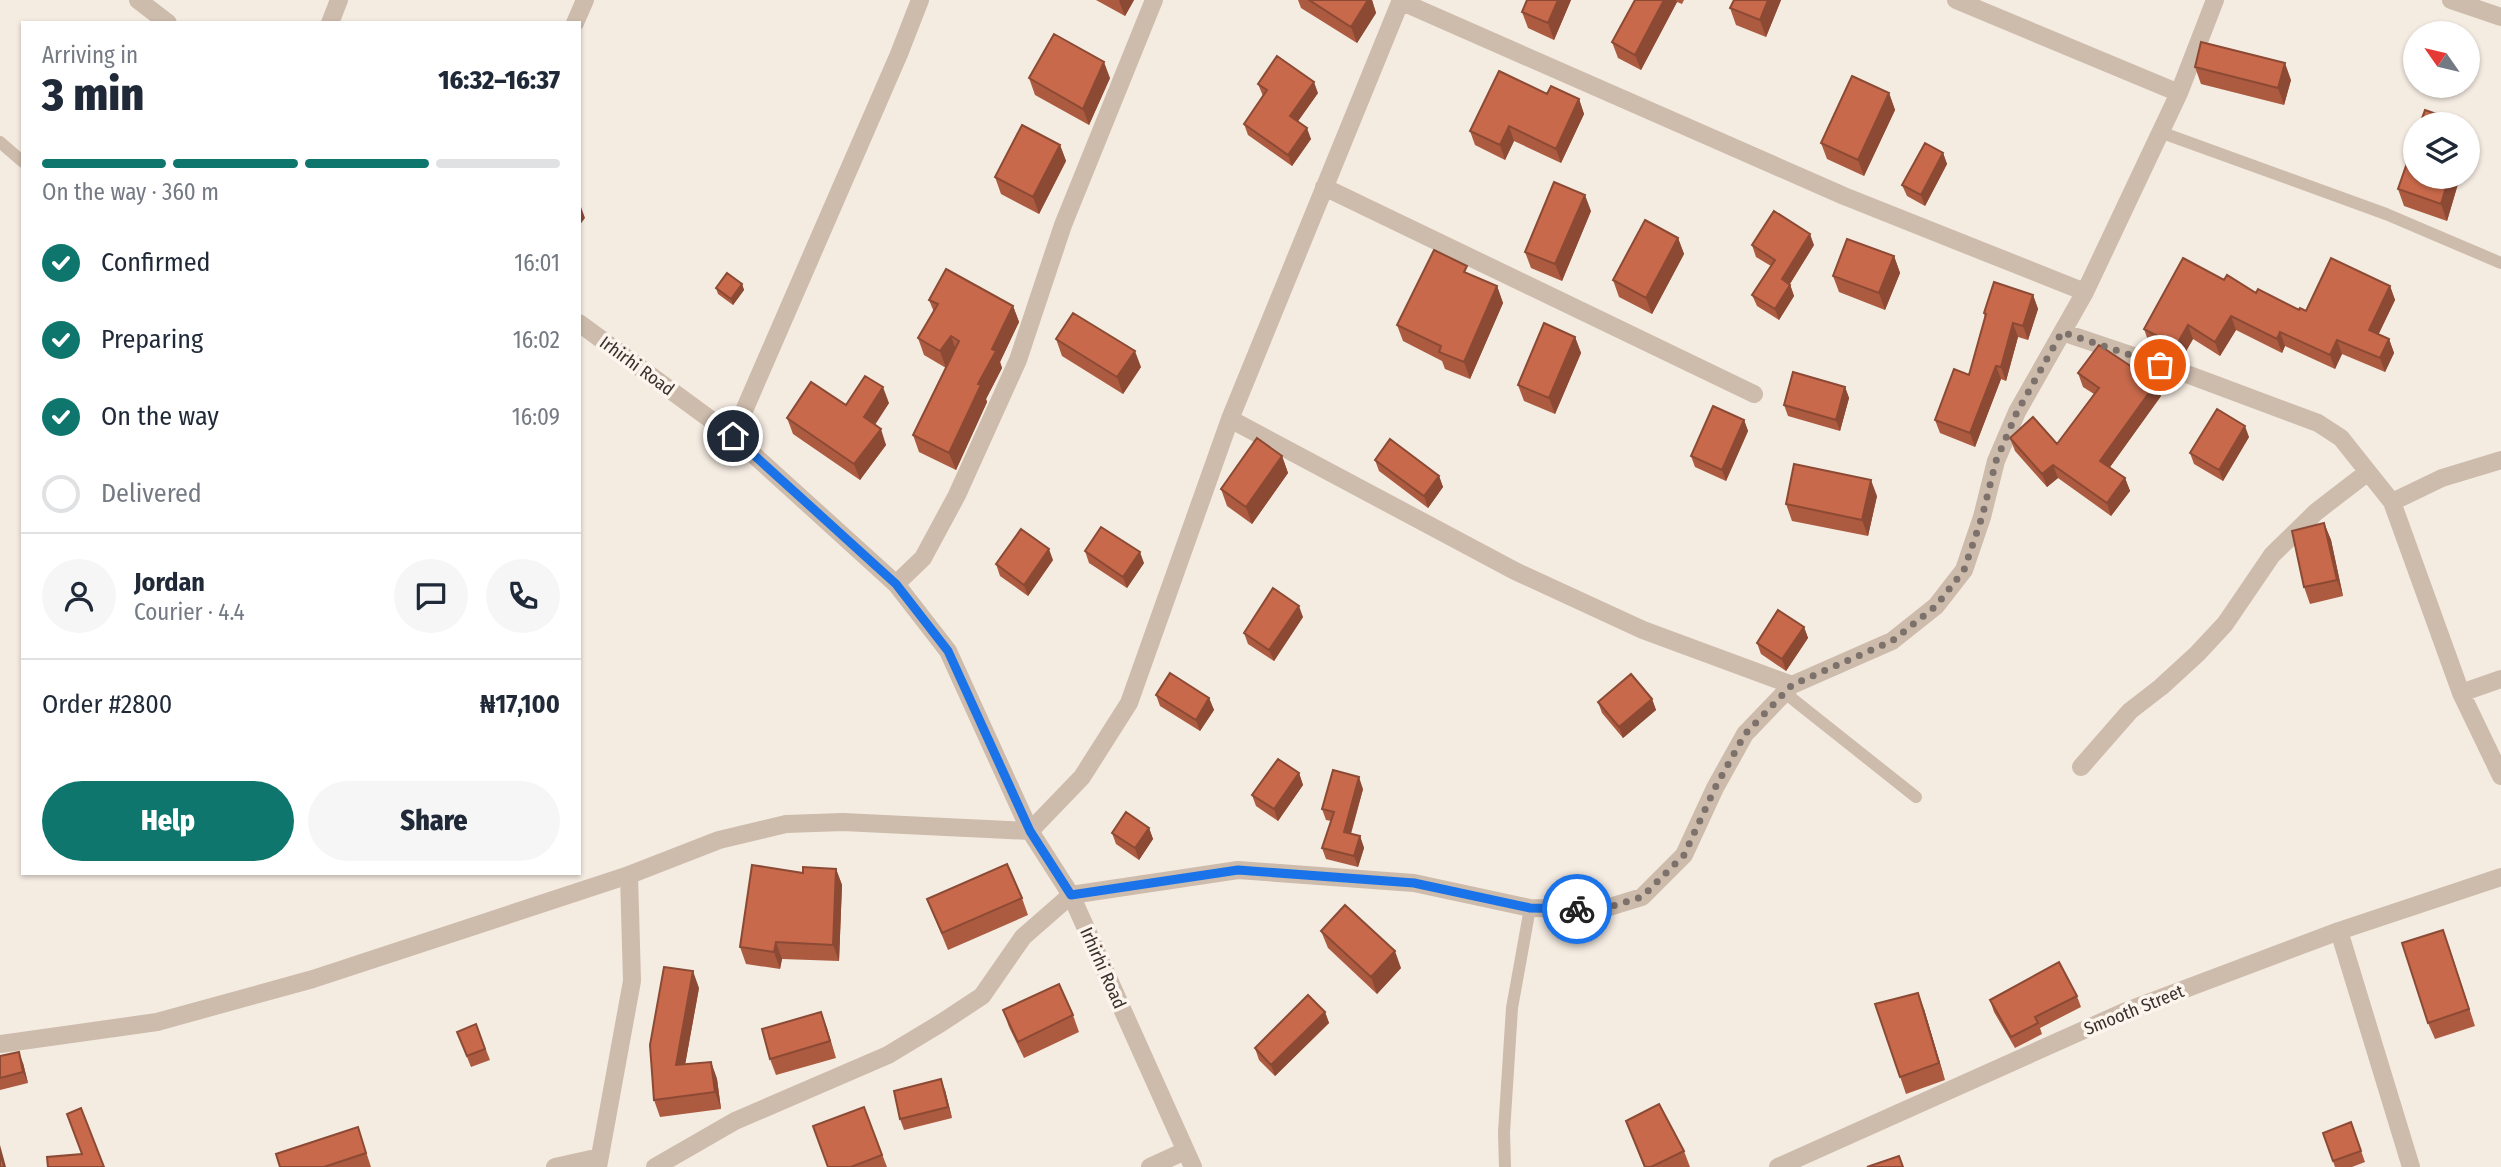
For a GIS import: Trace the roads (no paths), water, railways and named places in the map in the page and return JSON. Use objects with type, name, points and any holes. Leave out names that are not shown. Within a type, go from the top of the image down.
[{"type":"street","points":[[138,0],[165,21]]},
{"type":"street","points":[[331,21],[339,0]]},
{"type":"street","points":[[576,21],[585,0]]},
{"type":"street","points":[[733,436],[920,0]]},
{"type":"street","points":[[896,584],[923,558],[929,548],[957,495],[1018,360],[1063,225],[1154,0]]},
{"type":"street","points":[[1956,0],[2179,93]]},
{"type":"street","points":[[655,1167],[735,1121],[888,1055],[941,1023],[982,996],[1023,937],[1071,895],[1238,870],[1414,883],[1530,908],[1603,909],[1642,897],[1684,855],[1715,788],[1745,734],[1788,689],[1892,641],[1936,606],[1964,570],[1982,517],[1996,461],[2017,412],[2085,292],[2179,93],[2215,0]]},
{"type":"street","points":[[2451,0],[2501,17]]},
{"type":"street","points":[[0,1044],[157,1022],[313,979],[629,875],[719,840],[786,824],[844,822],[1030,831],[1082,777],[1129,703],[1230,419],[1400,1],[1844,196],[2085,292]]},
{"type":"street","points":[[1324,187],[1754,394]]},
{"type":"street","name":"Irhirhi Road","points":[[581,324],[733,436],[896,584],[948,651],[1030,831],[1071,895],[1189,1159]]},
{"type":"street","points":[[2062,332],[2184,373],[2318,423],[2341,438],[2392,502],[2461,693],[2501,776]]},
{"type":"street","points":[[1230,419],[1515,571],[1643,630],[1788,689]]},
{"type":"street","points":[[2392,502],[2442,478],[2501,460]]},
{"type":"street","points":[[2081,767],[2130,711],[2161,687],[2225,624],[2272,555],[2316,512],[2368,472]]},
{"type":"street","points":[[2461,693],[2501,679]]},
{"type":"street","points":[[555,1167],[599,1162],[632,981],[629,875]]},
{"type":"street","name":"Smooth Street","points":[[1777,1167],[2124,1012],[2339,931],[2501,877]]},
{"type":"street","points":[[2339,931],[2411,1167]]},
{"type":"street","points":[[1150,1167],[1189,1159]]},
{"type":"lane","points":[[2160,132],[2386,214],[2501,263]]},
{"type":"lane","points":[[0,142],[21,160]]},
{"type":"lane","points":[[1788,689],[1916,797]]},
{"type":"lane","points":[[1505,1167],[1504,1132],[1512,1009],[1530,908]]}]
